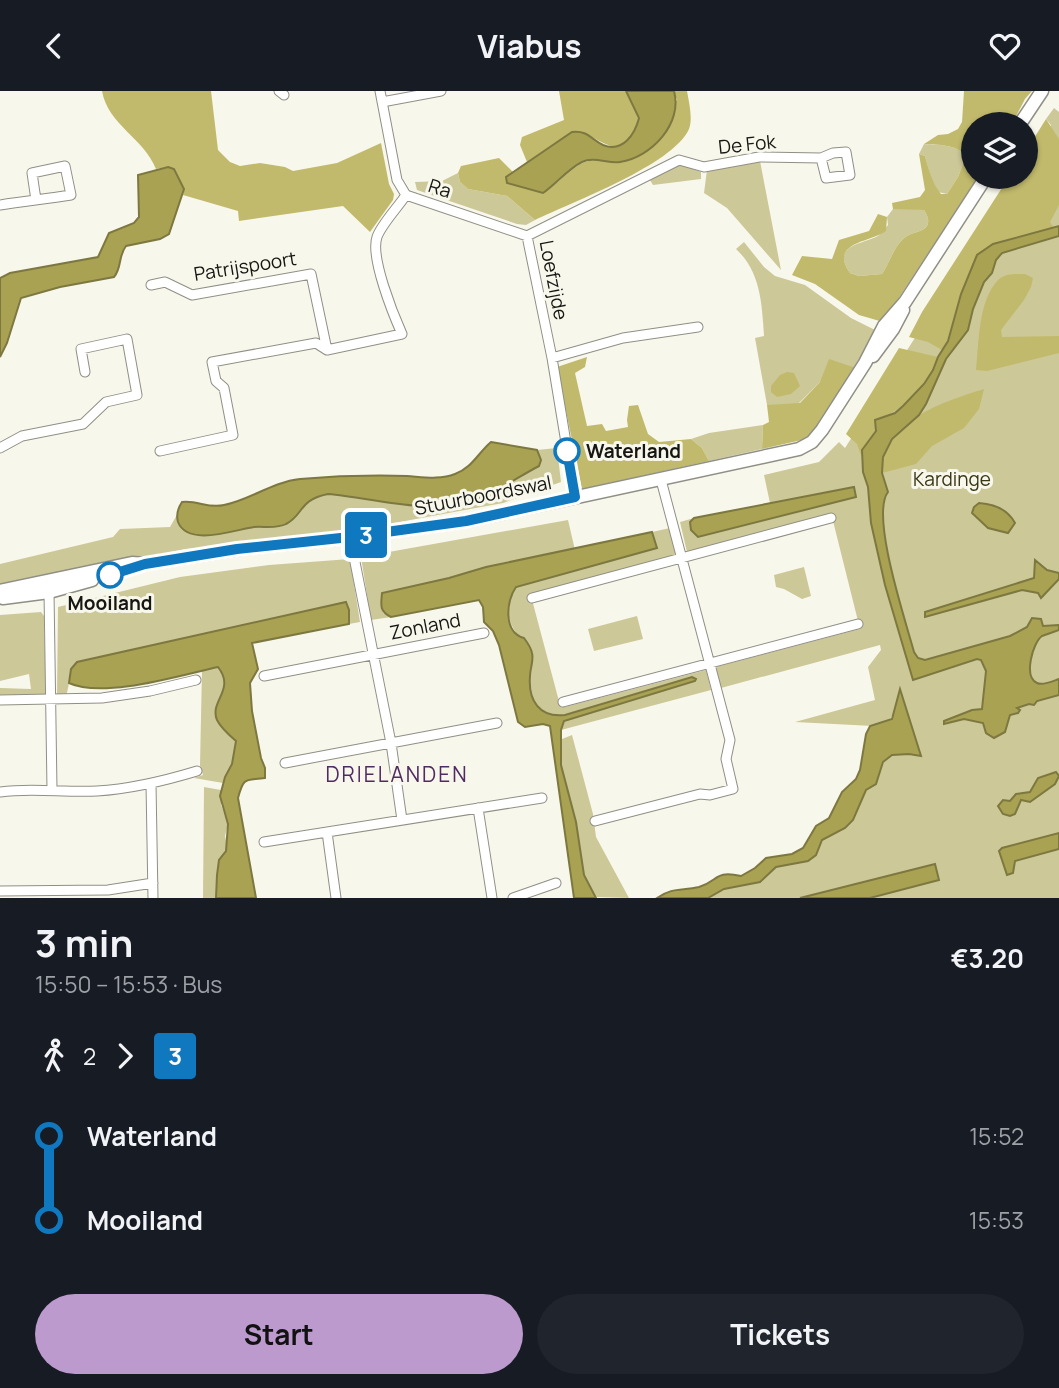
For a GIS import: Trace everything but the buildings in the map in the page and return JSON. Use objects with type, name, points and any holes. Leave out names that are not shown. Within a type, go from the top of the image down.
[{"type":"street","name":"Ra","points":[[380,91],[397,180],[405,195],[527,236]]},
{"type":"street","points":[[382,102],[441,91]]},
{"type":"street","points":[[1028,112],[1042,91]]},
{"type":"street","name":"De Fok","points":[[678,160],[704,167],[759,157],[821,158]]},
{"type":"street","name":"Loefzijde","points":[[575,497],[552,358],[527,236],[678,160]]},
{"type":"street","points":[[0,205],[36,201],[71,195],[65,166],[32,173],[36,201]]},
{"type":"street","name":"Stuurboordswal","points":[[0,591],[48,587],[136,569],[145,564],[237,549],[478,519],[786,453],[805,446],[822,430],[865,363],[884,326],[905,302],[978,189]]},
{"type":"street","points":[[160,451],[233,435],[224,388],[216,381],[212,362],[316,343],[327,350],[402,334],[390,307],[375,253],[377,237],[405,195]]},
{"type":"street","name":"Patrijspoort","points":[[151,285],[165,282],[192,295],[311,274],[327,350]]},
{"type":"street","points":[[552,358],[623,338],[698,327]]},
{"type":"street","points":[[0,448],[22,436],[83,424],[106,402],[137,395],[127,339],[81,349],[85,372]]},
{"type":"street","points":[[595,821],[699,794],[710,795],[733,789],[726,759],[730,740],[661,480]]},
{"type":"street","points":[[532,598],[831,517]]},
{"type":"street","name":"Zonland","points":[[350,537],[391,743],[402,820]]},
{"type":"street","points":[[0,599],[48,587],[52,790]]},
{"type":"street","points":[[563,702],[858,624]]},
{"type":"street","name":"Zonland","points":[[264,676],[484,633]]},
{"type":"street","points":[[0,701],[127,695],[196,680]]},
{"type":"street","points":[[285,763],[497,723]]},
{"type":"street","points":[[0,792],[94,791],[151,784],[197,771]]},
{"type":"street","points":[[151,784],[153,898]]},
{"type":"street","points":[[264,842],[542,798]]},
{"type":"street","points":[[478,808],[492,898]]},
{"type":"street","points":[[327,832],[336,898]]},
{"type":"street","points":[[0,891],[108,890],[153,883]]},
{"type":"street","points":[[513,898],[556,883]]},
{"type":"green space","name":"Kardinge","points":[[1054,108],[1059,112],[1059,898],[842,898],[937,875],[934,864],[800,898],[708,898],[724,889],[760,882],[776,867],[816,855],[822,841],[853,820],[866,790],[879,776],[883,762],[892,755],[908,754],[894,713],[888,722],[873,726],[795,722],[875,700],[868,667],[881,650],[880,645],[721,688],[716,667],[860,629],[831,513],[687,552],[680,522],[694,518],[690,522],[698,537],[846,500],[844,489],[770,503],[764,475],[819,462],[839,442],[845,448],[1009,189],[1038,189],[1038,152],[1051,125],[1046,119]]},
{"type":"green space","points":[[924,144],[952,147],[961,152],[961,169],[947,194],[938,192],[925,156],[919,154]]},
{"type":"green space","points":[[760,161],[781,270],[727,208],[704,193],[707,170]]},
{"type":"green space","points":[[677,166],[701,172],[701,179],[653,185],[650,180]]},
{"type":"green space","points":[[458,173],[460,182],[468,189],[507,196],[535,220],[526,225],[517,224],[417,190],[415,182],[442,181]]},
{"type":"green space","points":[[893,209],[924,210],[928,220],[925,228],[903,239],[882,274],[859,276],[850,273],[845,264],[846,252],[855,245],[881,234],[888,225],[887,217]]},
{"type":"green space","points":[[744,242],[775,276],[805,285],[851,318],[879,332],[856,368],[820,382],[797,405],[767,405],[755,338],[764,336],[759,289],[751,268],[736,249]]},
{"type":"green space","points":[[763,425],[762,449],[709,461],[702,448],[691,439],[709,433]]},
{"type":"green space","points":[[557,448],[561,482],[503,503],[356,530],[186,549],[0,585],[0,564],[113,537],[120,529],[170,527],[178,513],[177,519],[254,527],[288,523],[305,504],[328,494],[441,506],[470,502],[539,466],[537,450]]},
{"type":"green space","points":[[568,520],[575,550],[486,567],[449,578],[383,613],[391,617],[371,620],[361,557]]},
{"type":"green space","points":[[670,528],[677,555],[531,596],[560,705],[565,707],[706,670],[711,690],[561,730],[564,721],[569,718],[696,680],[692,677],[565,715],[542,711],[531,697],[533,654],[515,631],[509,615],[511,597],[516,587],[656,547],[652,532]]},
{"type":"green space","points":[[350,559],[360,622],[349,624],[346,602],[77,662],[66,696],[57,697],[58,607],[180,577],[269,565]]},
{"type":"green space","points":[[804,567],[811,596],[802,599],[776,587],[774,575]]},
{"type":"green space","points":[[41,612],[44,616],[46,696],[0,696],[0,688],[31,689],[29,674],[0,681],[0,615]]},
{"type":"green space","points":[[637,616],[643,639],[594,651],[588,629]]},
{"type":"green space","points":[[218,666],[224,688],[216,710],[224,730],[236,741],[232,764],[223,783],[194,778],[203,775],[200,766],[202,670]]},
{"type":"green space","points":[[572,735],[593,814],[596,837],[629,898],[595,897],[584,875],[576,822],[561,765],[562,739]]},
{"type":"green space","points":[[204,787],[221,790],[221,805],[228,824],[225,836],[226,851],[219,860],[216,898],[203,898]]},
{"type":"shaded area","points":[[102,91],[211,91],[218,150],[230,162],[240,166],[260,163],[293,171],[337,163],[381,143],[389,184],[394,194],[393,200],[370,232],[343,206],[239,221],[238,211],[183,195],[184,191],[168,167],[156,169],[143,149],[111,113]]},
{"type":"shaded area","points":[[559,91],[626,91],[635,105],[637,126],[627,142],[619,146],[604,144],[581,133],[572,132],[527,162],[520,145],[522,137],[564,120]]},
{"type":"shaded area","points":[[626,91],[674,91],[674,115],[654,146],[632,159],[620,162],[582,162],[543,193],[507,183],[506,177],[572,132],[585,134],[610,147],[627,141],[639,118]]},
{"type":"shaded area","points":[[674,91],[687,91],[691,120],[689,129],[679,143],[643,169],[535,220],[507,196],[468,189],[460,182],[458,173],[461,166],[499,158],[513,172],[506,177],[555,184],[583,163],[597,160],[617,162],[677,100]]},
{"type":"shaded area","points":[[964,91],[1032,91],[1018,112],[963,112]]},
{"type":"shaded area","points":[[1046,119],[1059,139],[1059,205],[1050,222],[1054,228],[993,244],[977,255],[961,294],[944,351],[928,342],[909,337],[922,312],[1001,189],[1038,189],[1038,132]]},
{"type":"shaded area","points":[[961,124],[961,152],[952,147],[924,144],[938,135],[958,129]]},
{"type":"shaded area","points":[[919,154],[925,156],[933,181],[941,194],[947,194],[961,169],[961,189],[970,189],[883,322],[859,315],[815,284],[792,275],[802,256],[832,259],[839,240],[869,231],[878,214],[887,217],[886,231],[854,245],[844,255],[850,273],[859,276],[882,274],[903,239],[928,224],[924,210],[893,209],[892,203],[920,197],[925,190]]},
{"type":"shaded area","points":[[168,167],[174,169],[184,189],[169,234],[160,239],[126,246],[114,277],[60,287],[21,298],[0,357],[0,278],[10,273],[98,257],[109,233],[134,223],[139,217],[138,175]]},
{"type":"shaded area","points":[[1059,226],[1059,236],[1002,253],[996,260],[973,309],[968,330],[946,359],[926,404],[919,415],[892,439],[883,457],[882,473],[888,492],[883,522],[886,545],[904,618],[918,658],[925,660],[1010,636],[1027,627],[1032,618],[1041,619],[1043,626],[1059,625],[1059,630],[1039,639],[1030,667],[1033,680],[1039,684],[1059,679],[1059,695],[1037,701],[1034,705],[1017,708],[1020,710],[1010,715],[1005,732],[994,738],[986,733],[983,723],[964,719],[944,724],[944,721],[982,709],[986,671],[981,660],[913,680],[885,585],[871,523],[862,450],[876,431],[875,420],[895,413],[924,384],[933,370],[948,341],[961,294],[977,255],[993,244]]},
{"type":"shaded area","points":[[1025,274],[1033,278],[1031,287],[1001,330],[1002,337],[1059,336],[1059,353],[987,371],[976,370],[983,311],[991,289],[1004,276]]},
{"type":"shaded area","points":[[899,348],[938,357],[928,378],[914,396],[896,410],[875,420],[876,431],[866,443],[862,458],[857,444],[846,434]]},
{"type":"shaded area","points":[[587,357],[585,367],[575,373],[587,426],[602,424],[606,431],[628,427],[629,406],[638,405],[648,434],[659,442],[691,439],[702,448],[709,461],[582,489],[557,367]]},
{"type":"shaded area","points":[[829,359],[856,368],[822,423],[806,439],[762,449],[763,425],[769,422],[767,405],[800,403],[820,382]]},
{"type":"shaded area","points":[[794,373],[800,386],[791,394],[777,397],[771,392],[771,386],[780,375]]},
{"type":"shaded area","points":[[984,389],[979,409],[964,428],[932,446],[916,464],[882,473],[884,455],[891,440],[903,427],[934,407]]},
{"type":"shaded area","points":[[491,442],[537,450],[541,460],[539,466],[486,495],[450,505],[416,506],[328,494],[311,500],[292,520],[278,526],[201,535],[183,530],[178,522],[182,502],[224,505],[300,479],[449,476],[466,468]]},
{"type":"shaded area","points":[[854,487],[856,497],[698,537],[691,530],[690,522],[694,518]]},
{"type":"shaded area","points":[[979,503],[995,506],[1009,515],[1015,523],[1008,533],[988,528],[972,513]]},
{"type":"shaded area","points":[[652,532],[657,548],[516,587],[510,600],[508,615],[512,629],[524,638],[532,653],[530,685],[533,700],[548,714],[565,715],[692,677],[696,679],[564,721],[561,730],[561,765],[576,822],[584,875],[596,898],[574,898],[550,726],[543,724],[525,727],[518,722],[499,645],[493,631],[484,622],[483,607],[479,600],[391,617],[383,610],[382,593],[486,567]]},
{"type":"shaded area","points":[[1035,560],[1047,570],[1059,573],[1059,579],[1041,598],[1038,593],[1022,590],[925,617],[925,612],[1034,578]]},
{"type":"shaded area","points":[[346,602],[349,624],[252,643],[258,669],[250,683],[252,711],[265,778],[246,781],[238,798],[256,898],[216,898],[219,860],[226,851],[228,824],[220,796],[232,764],[236,741],[223,729],[215,713],[224,682],[218,667],[142,684],[101,688],[69,683],[71,669],[77,662]]},
{"type":"shaded area","points":[[900,689],[921,756],[892,755],[883,762],[876,784],[866,790],[853,820],[845,828],[822,840],[816,855],[808,861],[776,867],[760,882],[724,889],[708,898],[657,898],[673,891],[705,885],[721,875],[741,876],[766,858],[792,854],[803,848],[816,826],[829,818],[842,792],[856,779],[866,734],[870,726],[892,719]]},
{"type":"shaded area","points":[[1056,772],[1059,776],[1055,784],[1030,802],[1021,800],[1015,814],[1003,814],[998,806],[1003,800],[1010,801],[1016,794],[1030,792],[1038,778]]},
{"type":"shaded area","points":[[1059,833],[1059,849],[1015,861],[1013,873],[1007,875],[999,851],[1002,848]]},
{"type":"shaded area","points":[[935,864],[939,880],[870,898],[800,898]]},
{"type":"bus line","name":"3","points":[[110,575],[145,564],[237,549],[466,521],[575,497],[567,451]]},
{"type":"place","name":"Waterland","points":[[567,451]]},
{"type":"place","name":"Mooiland","points":[[110,575]]},
{"type":"district","name":"DRIELANDEN","points":[[397,775]]}]
